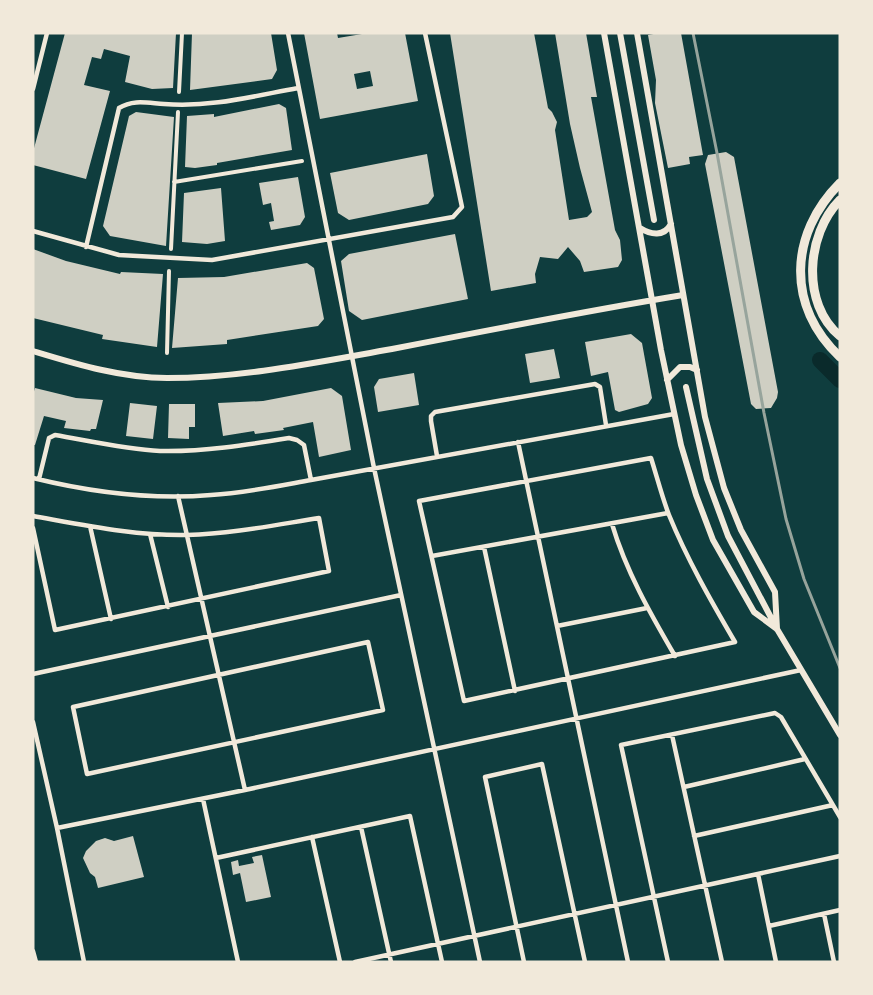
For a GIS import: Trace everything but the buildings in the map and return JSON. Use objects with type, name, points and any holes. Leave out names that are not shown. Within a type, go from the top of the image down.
[{"type":"highway","points":[[840,183],[821,205],[808,231],[802,251],[800,280],[803,298],[813,323],[840,357]]},
{"type":"highway","points":[[840,201],[825,220],[819,234],[813,267],[813,286],[820,310],[827,323],[840,336]]},
{"type":"street","points":[[33,89],[47,33]]},
{"type":"street","points":[[179,92],[182,33]]},
{"type":"street","points":[[288,33],[374,468],[480,962]]},
{"type":"street","points":[[33,231],[86,248],[119,255],[212,260],[453,217],[462,207],[425,33]]},
{"type":"street","points":[[604,33],[667,380],[681,445],[713,540],[754,612],[777,629]]},
{"type":"street","points":[[620,33],[654,220]]},
{"type":"street","points":[[637,33],[705,417],[724,488],[741,530],[775,592],[777,629]]},
{"type":"street","points":[[86,248],[119,108],[129,102],[206,104],[298,88]]},
{"type":"street","points":[[171,249],[178,112]]},
{"type":"street","points":[[174,182],[302,161]]},
{"type":"street","points":[[640,228],[648,234],[657,234],[668,230],[671,224]]},
{"type":"street","points":[[167,353],[169,271]]},
{"type":"street","points":[[33,351],[99,369],[166,378],[239,375],[683,295]]},
{"type":"street","points":[[667,380],[680,367],[698,370]]},
{"type":"street","points":[[437,456],[431,416],[435,412],[595,384],[600,387],[606,425]]},
{"type":"street","points":[[686,387],[707,479],[728,536],[777,629],[840,735]]},
{"type":"street","points":[[311,480],[304,445],[288,438],[207,450],[160,451],[119,447],[55,435],[49,438],[36,479],[138,495],[178,496],[247,492],[674,414]]},
{"type":"street","points":[[518,442],[628,962]]},
{"type":"street","points":[[651,458],[668,513],[697,575],[735,642],[464,701],[420,501],[651,458]]},
{"type":"street","points":[[178,496],[244,790]]},
{"type":"street","points":[[432,556],[668,513]]},
{"type":"street","points":[[33,516],[150,534],[187,535],[221,533],[319,518],[329,571],[55,630],[33,528]]},
{"type":"street","points":[[612,524],[628,569],[646,608],[675,656]]},
{"type":"street","points":[[90,526],[111,619]]},
{"type":"street","points":[[150,534],[168,607]]},
{"type":"street","points":[[484,547],[515,691]]},
{"type":"street","points":[[33,674],[401,595]]},
{"type":"street","points":[[557,626],[646,608]]},
{"type":"street","points":[[368,642],[382,710],[87,774],[73,706],[219,675],[368,642]]},
{"type":"street","points":[[57,828],[434,750],[801,670]]},
{"type":"street","points":[[668,962],[621,745],[776,713],[781,717],[840,817]]},
{"type":"street","points":[[33,722],[84,962]]},
{"type":"street","points":[[672,735],[722,962]]},
{"type":"street","points":[[33,759],[40,758]]},
{"type":"street","points":[[684,787],[805,759]]},
{"type":"street","points":[[524,962],[485,777],[542,764],[585,962]]},
{"type":"street","points":[[203,799],[238,962]]},
{"type":"street","points":[[694,836],[833,805]]},
{"type":"street","points":[[216,858],[410,816],[442,962]]},
{"type":"street","points":[[361,827],[391,962]]},
{"type":"street","points":[[312,837],[340,962]]},
{"type":"street","points":[[355,962],[840,856]]},
{"type":"street","points":[[758,874],[776,962]]},
{"type":"street","points":[[769,926],[840,910]]},
{"type":"street","points":[[824,914],[834,962]]},
{"type":"street","points":[[33,951],[36,962]]},
{"type":"waterway","points":[[820,360],[840,380]]},
{"type":"railway","points":[[693,33],[786,519],[804,579],[840,668]]}]
